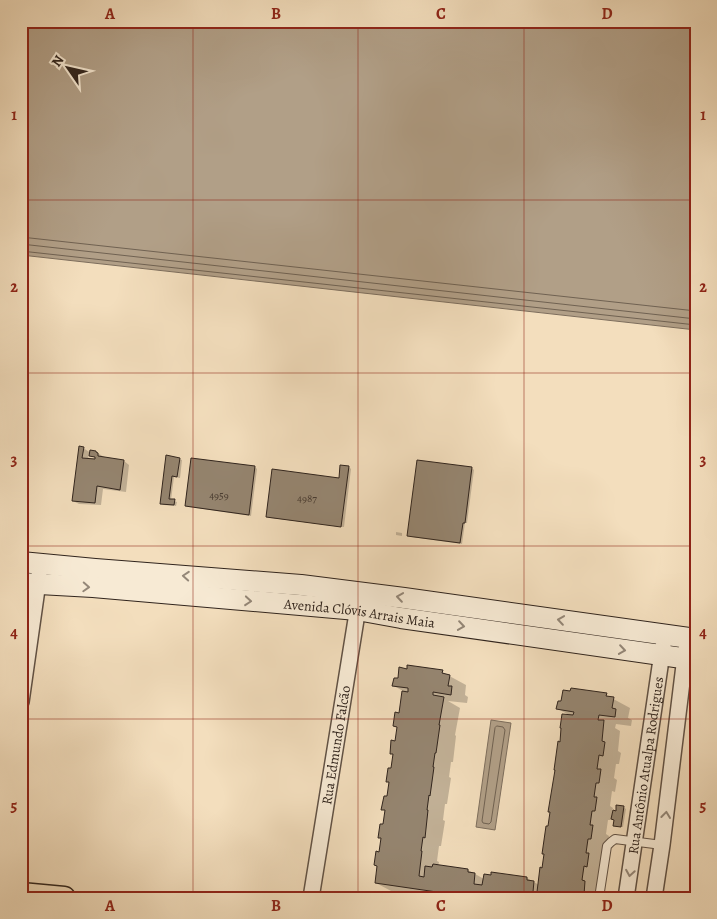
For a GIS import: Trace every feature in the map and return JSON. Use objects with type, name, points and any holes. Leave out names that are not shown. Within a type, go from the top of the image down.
[{"type":"main road","name":"Avenida Clóvis Arrais Maia","points":[[31,563],[301,585],[359,601],[401,618],[690,659]]},
{"type":"main road","name":"Avenida Clóvis Arrais Maia","points":[[29,583],[359,601],[664,634],[692,639]]},
{"type":"main road","points":[[21,894],[64,898]]},
{"type":"street","points":[[21,702],[31,563]]},
{"type":"street","name":"Rua Edmundo Falcão","points":[[311,898],[359,601]]},
{"type":"street","name":"Rua Antônio Atualpa Rodrigues","points":[[626,898],[664,634]]},
{"type":"street","name":"Rua Antônio Atualpa Rodrigues","points":[[654,898],[692,639]]},
{"type":"lane","points":[[600,898],[607,846],[610,842],[615,839],[662,845]]},
{"type":"water","points":[[21,21],[696,21],[696,330],[21,255]]},
{"type":"water","points":[[491,720],[511,723],[495,830],[476,827]]},
{"type":"building","points":[[79,446],[84,447],[82,458],[95,459],[95,457],[89,456],[90,450],[96,451],[98,456],[124,460],[120,490],[97,486],[95,503],[72,501]]},
{"type":"building","points":[[166,455],[180,458],[177,477],[172,476],[169,499],[175,499],[174,505],[160,504]]},
{"type":"building","points":[[191,458],[255,466],[249,515],[185,506]]},
{"type":"building","points":[[417,460],[472,467],[465,523],[463,523],[460,543],[407,536]]},
{"type":"building","points":[[340,465],[349,466],[341,527],[266,517],[272,469],[339,478]]},
{"type":"building","points":[[407,665],[443,670],[442,673],[450,675],[448,686],[452,686],[451,695],[433,692],[433,695],[444,697],[429,795],[425,838],[423,837],[421,851],[419,876],[424,877],[425,866],[432,867],[433,864],[468,869],[468,872],[475,873],[474,884],[482,885],[484,874],[491,875],[491,872],[527,877],[527,880],[534,881],[533,892],[537,892],[540,867],[542,868],[544,854],[542,854],[546,826],[548,826],[550,812],[548,812],[558,741],[560,742],[562,714],[573,715],[574,712],[556,709],[558,701],[561,701],[563,690],[570,691],[571,688],[607,693],[606,696],[614,697],[612,708],[616,709],[615,717],[599,715],[598,720],[604,720],[602,741],[605,742],[603,756],[599,755],[597,769],[601,769],[594,797],[597,797],[595,811],[592,811],[590,825],[593,825],[591,839],[588,839],[586,853],[589,853],[587,867],[584,866],[582,880],[585,881],[584,895],[580,894],[579,898],[543,896],[543,898],[478,898],[375,883],[377,866],[374,865],[376,851],[379,852],[380,824],[383,824],[385,810],[381,810],[384,796],[387,796],[388,768],[391,768],[393,754],[390,754],[391,740],[395,741],[397,727],[393,726],[395,712],[399,713],[402,691],[408,692],[408,688],[392,686],[394,678],[398,678],[399,667],[407,669]]},
{"type":"building","points":[[616,805],[624,806],[621,827],[613,826],[614,820],[611,819],[613,810],[616,811]]},
{"type":"building","points":[[696,855],[696,898],[689,898]]}]
